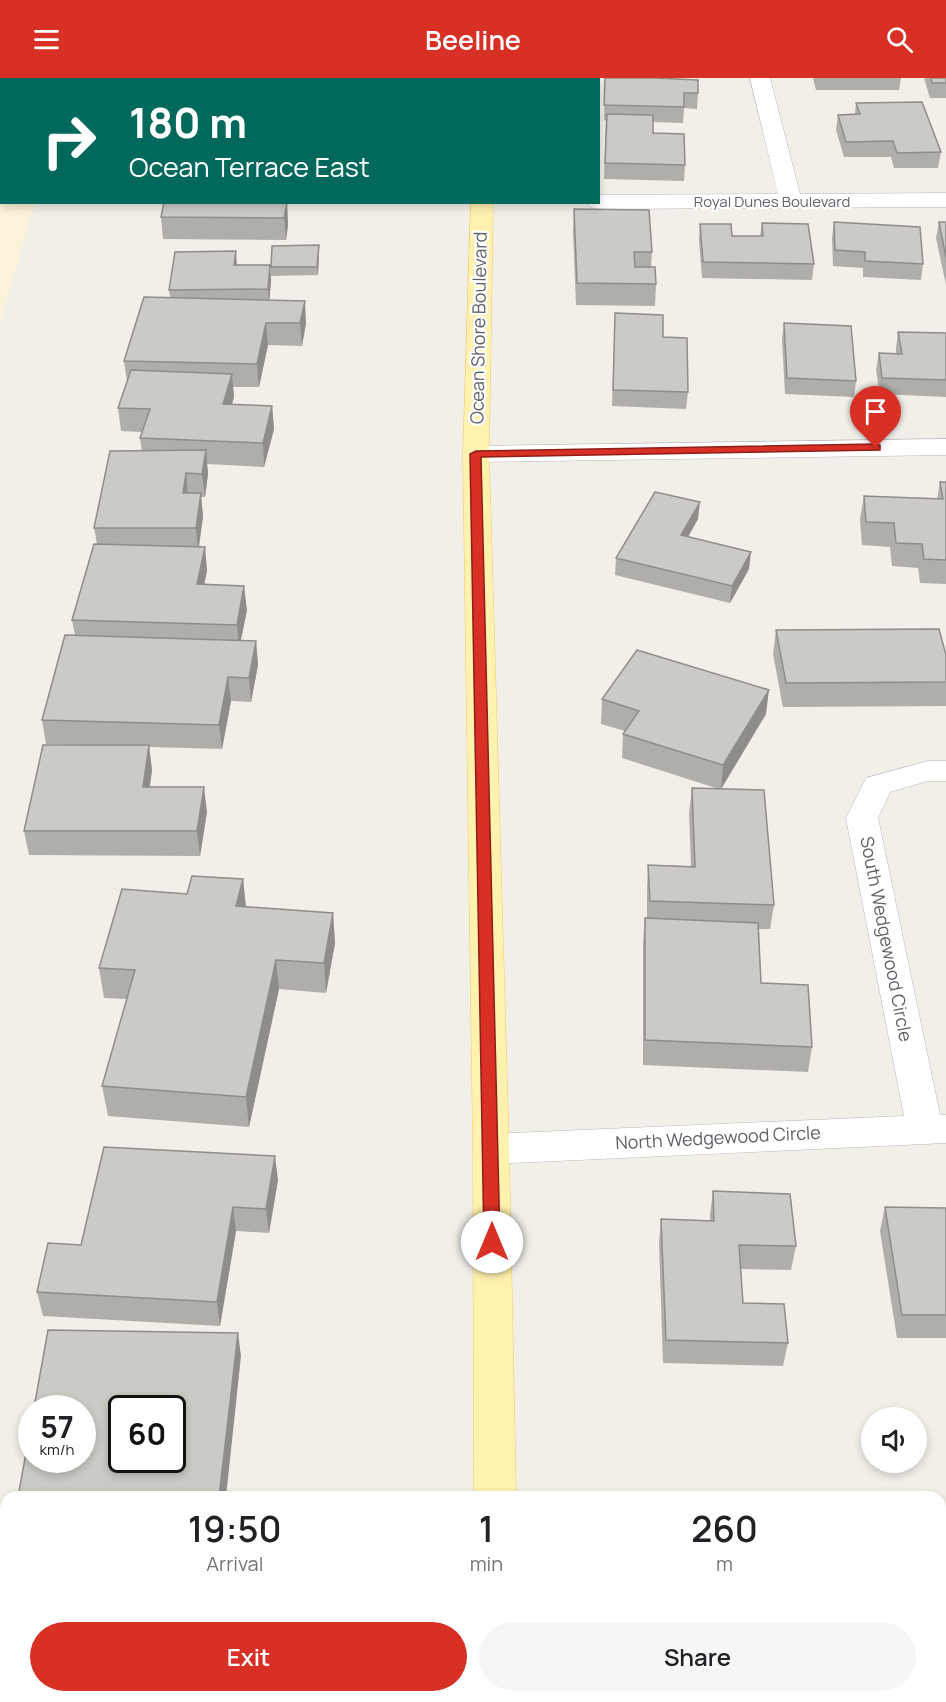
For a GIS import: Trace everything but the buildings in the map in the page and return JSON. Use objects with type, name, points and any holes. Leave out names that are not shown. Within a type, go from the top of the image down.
[{"type":"main road","name":"Ocean Shore Boulevard","points":[[482,204],[476,454],[491,1149],[495,1491]]},
{"type":"street","points":[[760,78],[791,202]]},
{"type":"street","name":"Royal Dunes Boulevard","points":[[600,202],[946,200]]},
{"type":"street","points":[[476,454],[946,447]]},
{"type":"street","name":"South Wedgewood Circle","points":[[935,1129],[862,818],[877,785],[928,771],[946,771]]},
{"type":"street","name":"North Wedgewood Circle","points":[[491,1149],[935,1129]]},
{"type":"sand","points":[[0,204],[35,204],[0,324]]},
{"type":"route","points":[[492,1242],[476,454],[876,448]]}]
